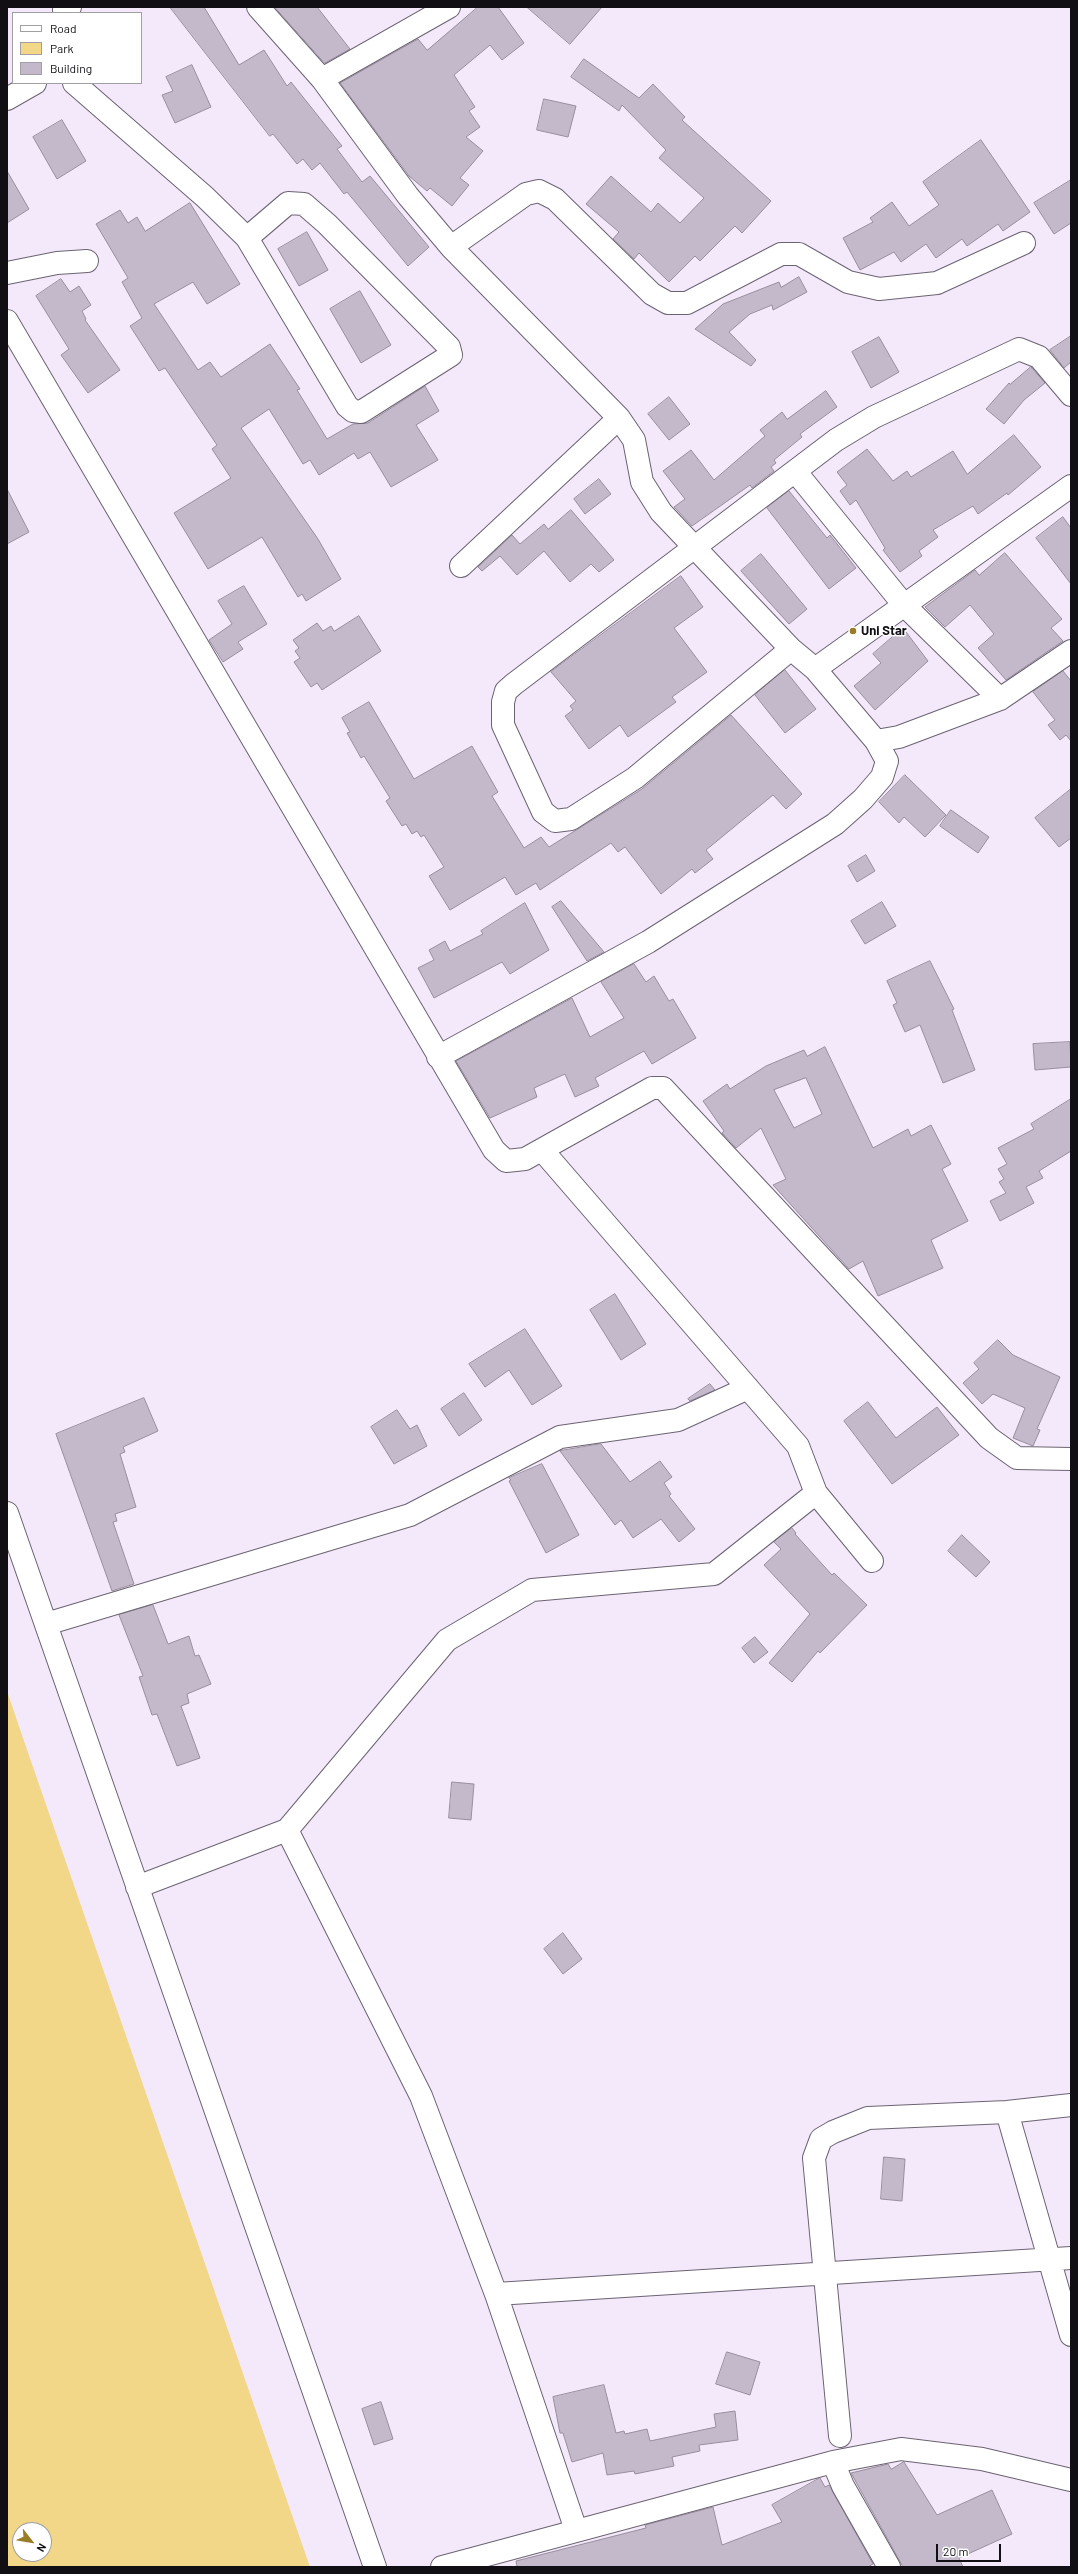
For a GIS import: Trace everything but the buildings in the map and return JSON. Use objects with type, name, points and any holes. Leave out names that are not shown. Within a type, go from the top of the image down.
[{"type":"street","points":[[258,7],[322,79],[408,196],[451,247],[619,418],[634,440],[642,482],[662,512],[791,648],[815,669],[876,741],[887,761],[882,777],[863,799],[835,824],[648,942],[438,1057]]},
{"type":"street","points":[[322,79],[449,7]]},
{"type":"street","points":[[7,99],[33,84]]},
{"type":"street","points":[[75,84],[205,197],[247,238],[347,406],[353,411],[361,412],[451,355],[449,347],[327,224],[304,204],[288,203],[247,238]]},
{"type":"street","points":[[451,247],[526,194],[539,191],[555,199],[652,294],[668,303],[687,303],[781,254],[799,254],[848,282],[879,289],[937,284],[1024,243]]},
{"type":"street","points":[[7,273],[57,262],[87,261]]},
{"type":"street","points":[[7,321],[494,1150],[506,1161],[525,1159],[652,1088],[664,1088],[989,1438],[1017,1458],[1071,1459]]},
{"type":"street","points":[[791,648],[635,778],[571,819],[555,821],[543,812],[503,726],[503,702],[506,691],[836,440],[874,417],[1019,349],[1039,356],[1071,395]]},
{"type":"street","points":[[461,566],[619,418]]},
{"type":"street","points":[[795,471],[904,606],[1000,699]]},
{"type":"street","points":[[815,669],[1071,486]]},
{"type":"street","points":[[876,741],[899,737],[1000,699],[1071,651]]},
{"type":"street","points":[[542,1150],[798,1446],[816,1493],[872,1560]]},
{"type":"street","points":[[46,1624],[410,1515],[560,1437],[678,1420],[748,1388]]},
{"type":"street","points":[[137,1887],[287,1830],[446,1640],[532,1590],[714,1574],[816,1493]]},
{"type":"street","points":[[7,1513],[375,2567]]},
{"type":"street","points":[[287,1830],[422,2096],[496,2294],[576,2530]]},
{"type":"street","points":[[840,2436],[814,2158],[821,2139],[833,2132],[868,2118],[1007,2112],[1071,2105]]},
{"type":"street","points":[[1007,2112],[1071,2335]]},
{"type":"street","points":[[496,2294],[1048,2258],[1071,2258]]},
{"type":"street","points":[[442,2567],[833,2462],[901,2449],[982,2459],[1071,2480]]},
{"type":"street","points":[[833,2462],[843,2486],[889,2567]]},
{"type":"green space","points":[[7,1691],[310,2567],[7,2567]]},
{"type":"place","name":"Uni Star","points":[[853,631]]}]
